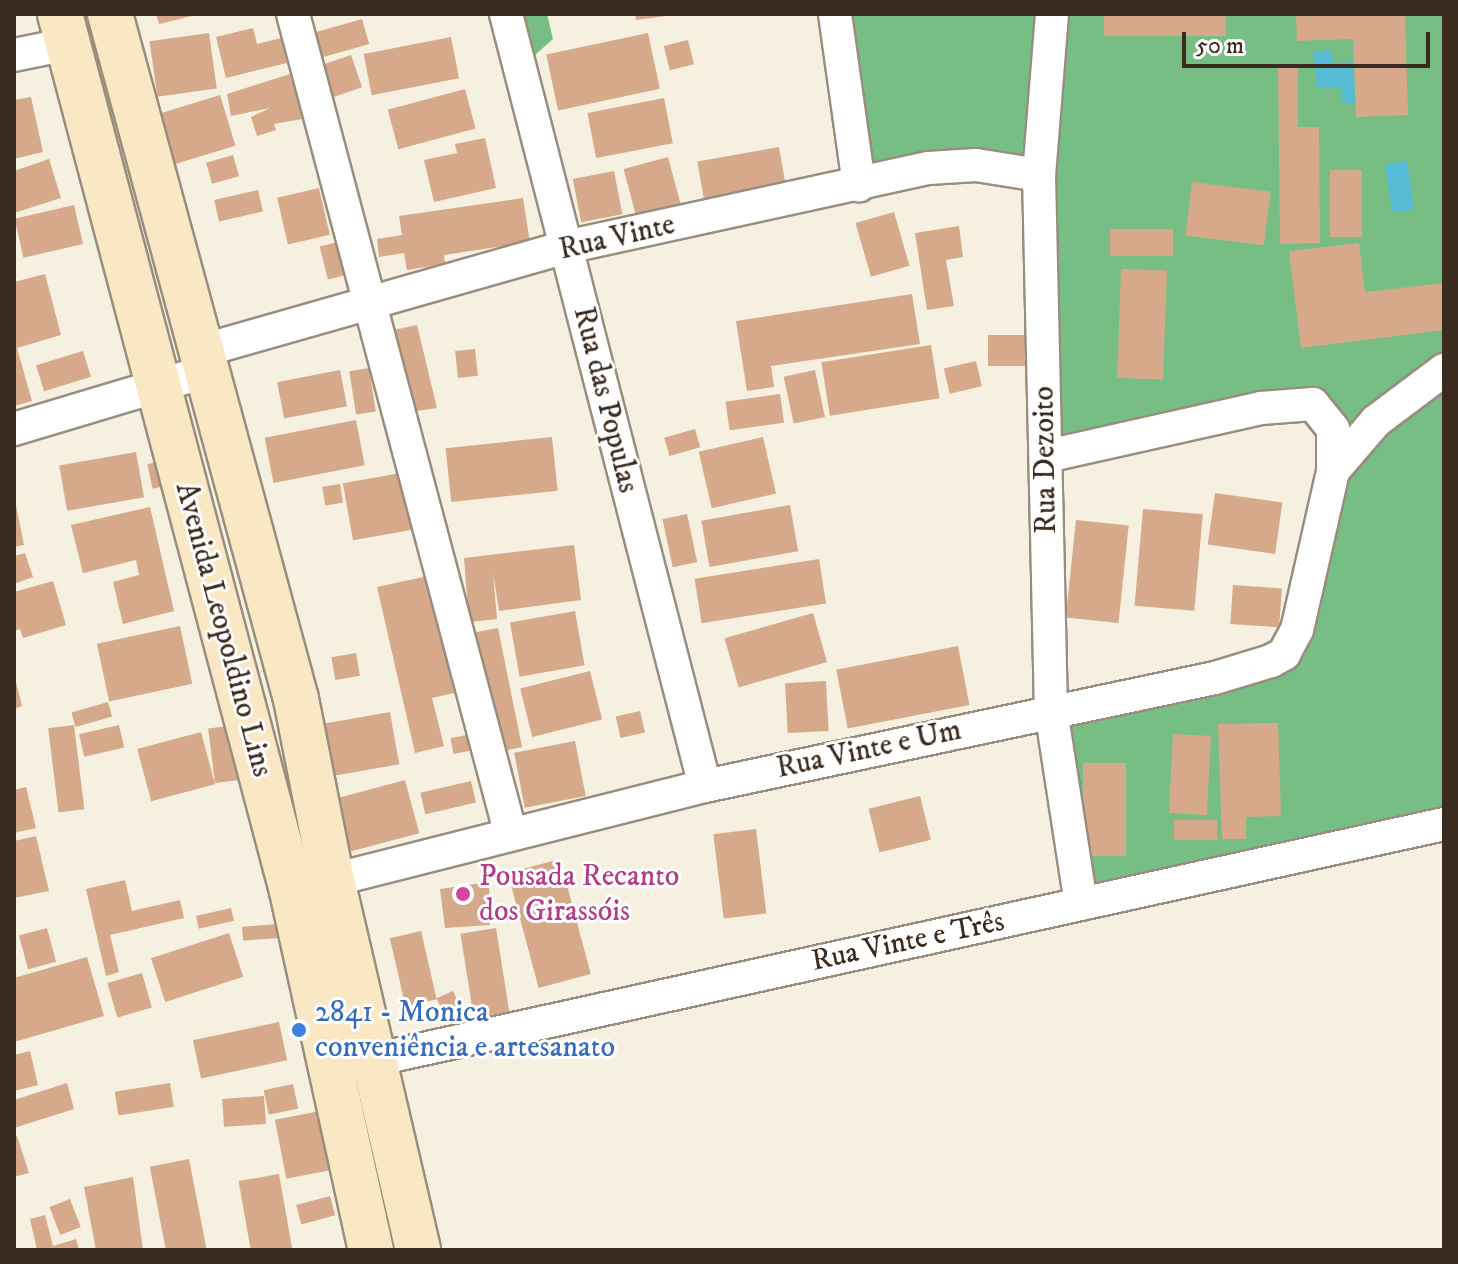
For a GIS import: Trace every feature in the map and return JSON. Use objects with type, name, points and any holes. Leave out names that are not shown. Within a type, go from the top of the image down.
[{"type":"main road","name":"Avenida Leopoldino Lins","points":[[110,14],[296,699],[328,1070],[371,1250]]},
{"type":"main road","name":"Avenida Leopoldino Lins","points":[[64,29],[245,714],[312,886],[373,1060],[418,1250]]},
{"type":"main road","points":[[245,714],[296,699]]},
{"type":"street","points":[[293,14],[511,835]]},
{"type":"street","name":"Rua das Populas","points":[[506,14],[705,786]]},
{"type":"street","points":[[835,14],[859,185]]},
{"type":"street","name":"Rua Dezoito","points":[[1052,14],[1039,175],[1051,710],[1081,904]]},
{"type":"street","points":[[14,55],[64,29]]},
{"type":"street","name":"Rua Vinte","points":[[14,429],[160,389],[204,361],[370,303],[566,247],[956,165],[1039,175]]},
{"type":"street","points":[[1333,471],[1376,421],[1444,370]]},
{"type":"street","points":[[1047,456],[1261,408],[1313,404],[1333,429],[1333,471]]},
{"type":"street","name":"Rua Vinte e Um","points":[[312,886],[705,786],[1051,710],[1215,678],[1284,654],[1297,630],[1333,471]]},
{"type":"street","name":"Rua Vinte e Três","points":[[328,1070],[1444,824]]},
{"type":"green space","points":[[515,14],[547,14],[553,39],[526,63]]},
{"type":"green space","points":[[848,14],[1042,14],[1030,166],[867,176]]},
{"type":"green space","points":[[1065,14],[1444,14],[1444,351],[1423,362],[1347,432],[1324,391],[1058,443],[1048,172]]},
{"type":"green space","points":[[1444,378],[1444,813],[1090,893],[1063,720],[1277,672],[1348,474],[1386,425]]},
{"type":"water","points":[[1330,50],[1334,63],[1354,62],[1355,104],[1341,102],[1342,88],[1317,87],[1313,52]]},
{"type":"water","points":[[1407,161],[1414,210],[1392,213],[1385,164]]},
{"type":"building","points":[[156,14],[196,14],[196,15],[159,24]]},
{"type":"building","points":[[635,14],[666,14],[666,16],[636,20]]},
{"type":"building","points":[[1104,14],[1226,14],[1226,36],[1104,36]]},
{"type":"building","points":[[1296,14],[1405,14],[1408,115],[1356,117],[1353,39],[1297,41]]},
{"type":"building","points":[[362,19],[369,44],[320,58],[313,33]]},
{"type":"building","points":[[253,28],[257,44],[281,38],[287,63],[226,78],[216,37]]},
{"type":"building","points":[[209,33],[217,88],[157,97],[150,41]]},
{"type":"building","points":[[648,33],[660,89],[558,110],[546,55]]},
{"type":"building","points":[[451,37],[459,78],[372,95],[364,54]]},
{"type":"building","points":[[688,40],[694,64],[670,70],[664,46]]},
{"type":"building","points":[[351,55],[362,87],[330,98],[319,66]]},
{"type":"building","points":[[1278,64],[1298,64],[1298,127],[1319,127],[1320,243],[1280,244]]},
{"type":"building","points":[[293,73],[302,119],[274,124],[276,130],[257,136],[251,117],[270,108],[231,116],[227,94]]},
{"type":"building","points":[[465,89],[476,129],[398,149],[388,110]]},
{"type":"building","points":[[220,95],[235,146],[170,166],[155,115]]},
{"type":"building","points":[[31,97],[43,152],[14,159],[14,100]]},
{"type":"building","points":[[664,98],[673,143],[596,158],[587,113]]},
{"type":"building","points":[[485,138],[496,188],[434,202],[424,160],[457,153],[455,144]]},
{"type":"building","points":[[779,147],[786,186],[704,201],[697,161]]},
{"type":"building","points":[[233,155],[239,176],[212,184],[206,163]]},
{"type":"building","points":[[668,157],[681,207],[637,219],[624,169]]},
{"type":"building","points":[[49,159],[61,198],[14,213],[14,171]]},
{"type":"building","points":[[1330,170],[1362,170],[1362,237],[1330,237]]},
{"type":"building","points":[[614,171],[622,214],[581,222],[573,179]]},
{"type":"building","points":[[1192,182],[1270,192],[1264,245],[1185,236]]},
{"type":"building","points":[[319,188],[330,235],[288,244],[277,198]]},
{"type":"building","points":[[258,190],[263,211],[219,222],[214,200]]},
{"type":"building","points":[[523,198],[530,242],[444,255],[445,264],[407,270],[404,253],[379,257],[377,239],[402,235],[399,216]]},
{"type":"building","points":[[74,205],[83,244],[24,258],[15,219]]},
{"type":"building","points":[[894,212],[909,266],[871,277],[856,223]]},
{"type":"building","points":[[959,226],[963,257],[946,260],[954,306],[927,310],[915,233]]},
{"type":"building","points":[[1110,229],[1173,229],[1173,256],[1110,256]]},
{"type":"building","points":[[342,241],[350,274],[328,280],[320,247]]},
{"type":"building","points":[[1359,243],[1365,292],[1444,283],[1444,330],[1301,348],[1289,251]]},
{"type":"building","points":[[1121,269],[1167,271],[1163,380],[1117,378]]},
{"type":"building","points":[[45,274],[61,335],[17,348],[32,401],[14,406],[14,282]]},
{"type":"building","points":[[912,294],[920,344],[771,366],[774,387],[747,391],[736,321]]},
{"type":"building","points":[[417,325],[437,408],[404,413],[389,331]]},
{"type":"building","points":[[988,335],[1027,335],[1027,366],[988,366]]},
{"type":"building","points":[[931,345],[939,398],[830,416],[821,362]]},
{"type":"building","points":[[475,349],[478,376],[458,378],[455,351]]},
{"type":"building","points":[[83,351],[91,377],[44,391],[36,365]]},
{"type":"building","points":[[976,361],[982,386],[950,394],[944,368]]},
{"type":"building","points":[[369,368],[376,411],[356,415],[349,371]]},
{"type":"building","points":[[340,370],[347,406],[284,419],[277,382]]},
{"type":"building","points":[[815,370],[825,417],[794,424],[784,377]]},
{"type":"building","points":[[780,394],[784,423],[730,430],[726,402]]},
{"type":"building","points":[[356,420],[365,465],[273,483],[265,438]]},
{"type":"building","points":[[695,429],[700,447],[669,456],[664,438]]},
{"type":"building","points":[[552,437],[558,491],[451,502],[446,448]]},
{"type":"building","points":[[763,437],[776,494],[712,508],[699,452]]},
{"type":"building","points":[[136,452],[144,497],[67,511],[59,466]]},
{"type":"building","points":[[163,461],[168,485],[153,489],[147,464]]},
{"type":"building","points":[[401,473],[411,530],[353,540],[343,483]]},
{"type":"building","points":[[340,484],[343,503],[325,506],[322,487]]},
{"type":"building","points":[[1215,493],[1282,502],[1275,554],[1208,544]]},
{"type":"building","points":[[14,495],[24,545],[14,547]]},
{"type":"building","points":[[790,505],[798,551],[710,567],[701,521]]},
{"type":"building","points":[[150,507],[174,611],[123,624],[113,582],[139,575],[136,560],[83,573],[71,525]]},
{"type":"building","points":[[1143,509],[1203,514],[1194,611],[1135,606]]},
{"type":"building","points":[[687,514],[697,562],[673,567],[663,519]]},
{"type":"building","points":[[1076,520],[1129,526],[1118,623],[1066,617]]},
{"type":"building","points":[[574,545],[581,600],[499,611],[493,572],[497,619],[469,622],[464,558]]},
{"type":"building","points":[[25,553],[33,577],[14,584],[14,556]]},
{"type":"building","points":[[819,559],[826,603],[702,623],[695,579]]},
{"type":"building","points":[[428,576],[454,693],[432,698],[444,746],[415,753],[377,587]]},
{"type":"building","points":[[53,581],[66,625],[23,638],[20,629],[14,631],[14,592]]},
{"type":"building","points":[[1233,585],[1282,588],[1279,627],[1230,624]]},
{"type":"building","points":[[575,611],[585,665],[520,677],[510,622]]},
{"type":"building","points":[[813,613],[827,662],[739,687],[725,638]]},
{"type":"building","points":[[180,626],[192,684],[109,701],[97,644]]},
{"type":"building","points":[[498,628],[522,747],[495,753],[466,634]]},
{"type":"building","points":[[958,646],[969,705],[848,729],[836,670]]},
{"type":"building","points":[[356,653],[360,676],[335,680],[331,657]]},
{"type":"building","points":[[590,671],[602,720],[532,737],[520,688]]},
{"type":"building","points":[[14,679],[22,706],[14,709]]},
{"type":"building","points":[[826,681],[829,731],[788,733],[785,683]]},
{"type":"building","points":[[108,702],[112,716],[76,727],[71,712]]},
{"type":"building","points":[[640,711],[645,732],[621,738],[616,717]]},
{"type":"building","points":[[390,712],[399,764],[334,776],[325,723]]},
{"type":"building","points":[[1278,723],[1281,816],[1246,817],[1246,839],[1222,839],[1218,724]]},
{"type":"building","points":[[74,725],[84,809],[59,813],[48,728]]},
{"type":"building","points":[[119,725],[124,747],[84,757],[79,734]]},
{"type":"building","points":[[237,725],[244,780],[215,783],[208,729]]},
{"type":"building","points":[[201,732],[215,784],[151,801],[137,749]]},
{"type":"building","points":[[472,734],[475,750],[453,754],[450,738]]},
{"type":"building","points":[[1173,734],[1211,736],[1207,815],[1169,813]]},
{"type":"building","points":[[575,741],[586,796],[525,808],[514,753]]},
{"type":"building","points":[[1083,763],[1126,763],[1126,856],[1083,856]]},
{"type":"building","points":[[405,780],[419,833],[346,853],[332,800]]},
{"type":"building","points":[[471,781],[476,802],[425,814],[420,793]]},
{"type":"building","points":[[26,787],[36,828],[14,833],[14,790]]},
{"type":"building","points":[[920,796],[931,840],[879,852],[869,809]]},
{"type":"building","points":[[1174,820],[1217,820],[1217,840],[1174,840]]},
{"type":"building","points":[[756,829],[766,913],[724,919],[713,834]]},
{"type":"building","points":[[36,836],[49,891],[14,898],[14,841]]},
{"type":"building","points":[[560,859],[591,974],[539,988],[508,873]]},
{"type":"building","points":[[125,880],[132,911],[180,900],[184,918],[110,935],[119,972],[106,976],[86,889]]},
{"type":"building","points":[[489,882],[490,925],[445,928],[440,889]]},
{"type":"building","points":[[231,908],[234,921],[199,929],[196,916]]},
{"type":"building","points":[[280,924],[281,938],[243,941],[242,927]]},
{"type":"building","points":[[47,928],[56,962],[28,969],[19,936]]},
{"type":"building","points":[[496,928],[509,1012],[474,1018],[460,934]]},
{"type":"building","points":[[421,931],[437,999],[406,1006],[390,938]]},
{"type":"building","points":[[229,933],[243,977],[165,1002],[151,958]]},
{"type":"building","points":[[87,957],[104,1016],[14,1042],[14,978]]},
{"type":"building","points":[[142,973],[152,1008],[117,1018],[107,983]]},
{"type":"building","points":[[453,991],[462,1011],[446,1018],[437,998]]},
{"type":"building","points":[[279,1022],[287,1060],[201,1078],[193,1040]]},
{"type":"building","points":[[30,1051],[38,1085],[14,1091],[14,1055]]},
{"type":"building","points":[[67,1083],[74,1109],[14,1128],[14,1100]]},
{"type":"building","points":[[170,1083],[174,1107],[118,1115],[115,1092]]},
{"type":"building","points":[[293,1084],[298,1108],[269,1115],[264,1090]]},
{"type":"building","points":[[264,1096],[266,1124],[224,1127],[222,1099]]},
{"type":"building","points":[[320,1111],[331,1170],[286,1179],[275,1120]]},
{"type":"building","points":[[17,1136],[29,1173],[14,1177],[14,1137]]},
{"type":"building","points":[[189,1159],[207,1250],[166,1250],[150,1167]]},
{"type":"building","points":[[279,1174],[292,1250],[251,1250],[239,1181]]},
{"type":"building","points":[[133,1177],[143,1250],[96,1250],[84,1187]]},
{"type":"building","points":[[330,1196],[335,1215],[301,1224],[296,1205]]},
{"type":"building","points":[[70,1199],[81,1227],[60,1235],[49,1207]]},
{"type":"building","points":[[45,1215],[53,1246],[76,1239],[79,1250],[37,1250],[30,1219]]},
{"type":"place","name":"Pousada Recanto dos Girassóis","points":[[463,894]]},
{"type":"place","name":"2841 - Monica conveniência e artesanato","points":[[299,1030]]}]
